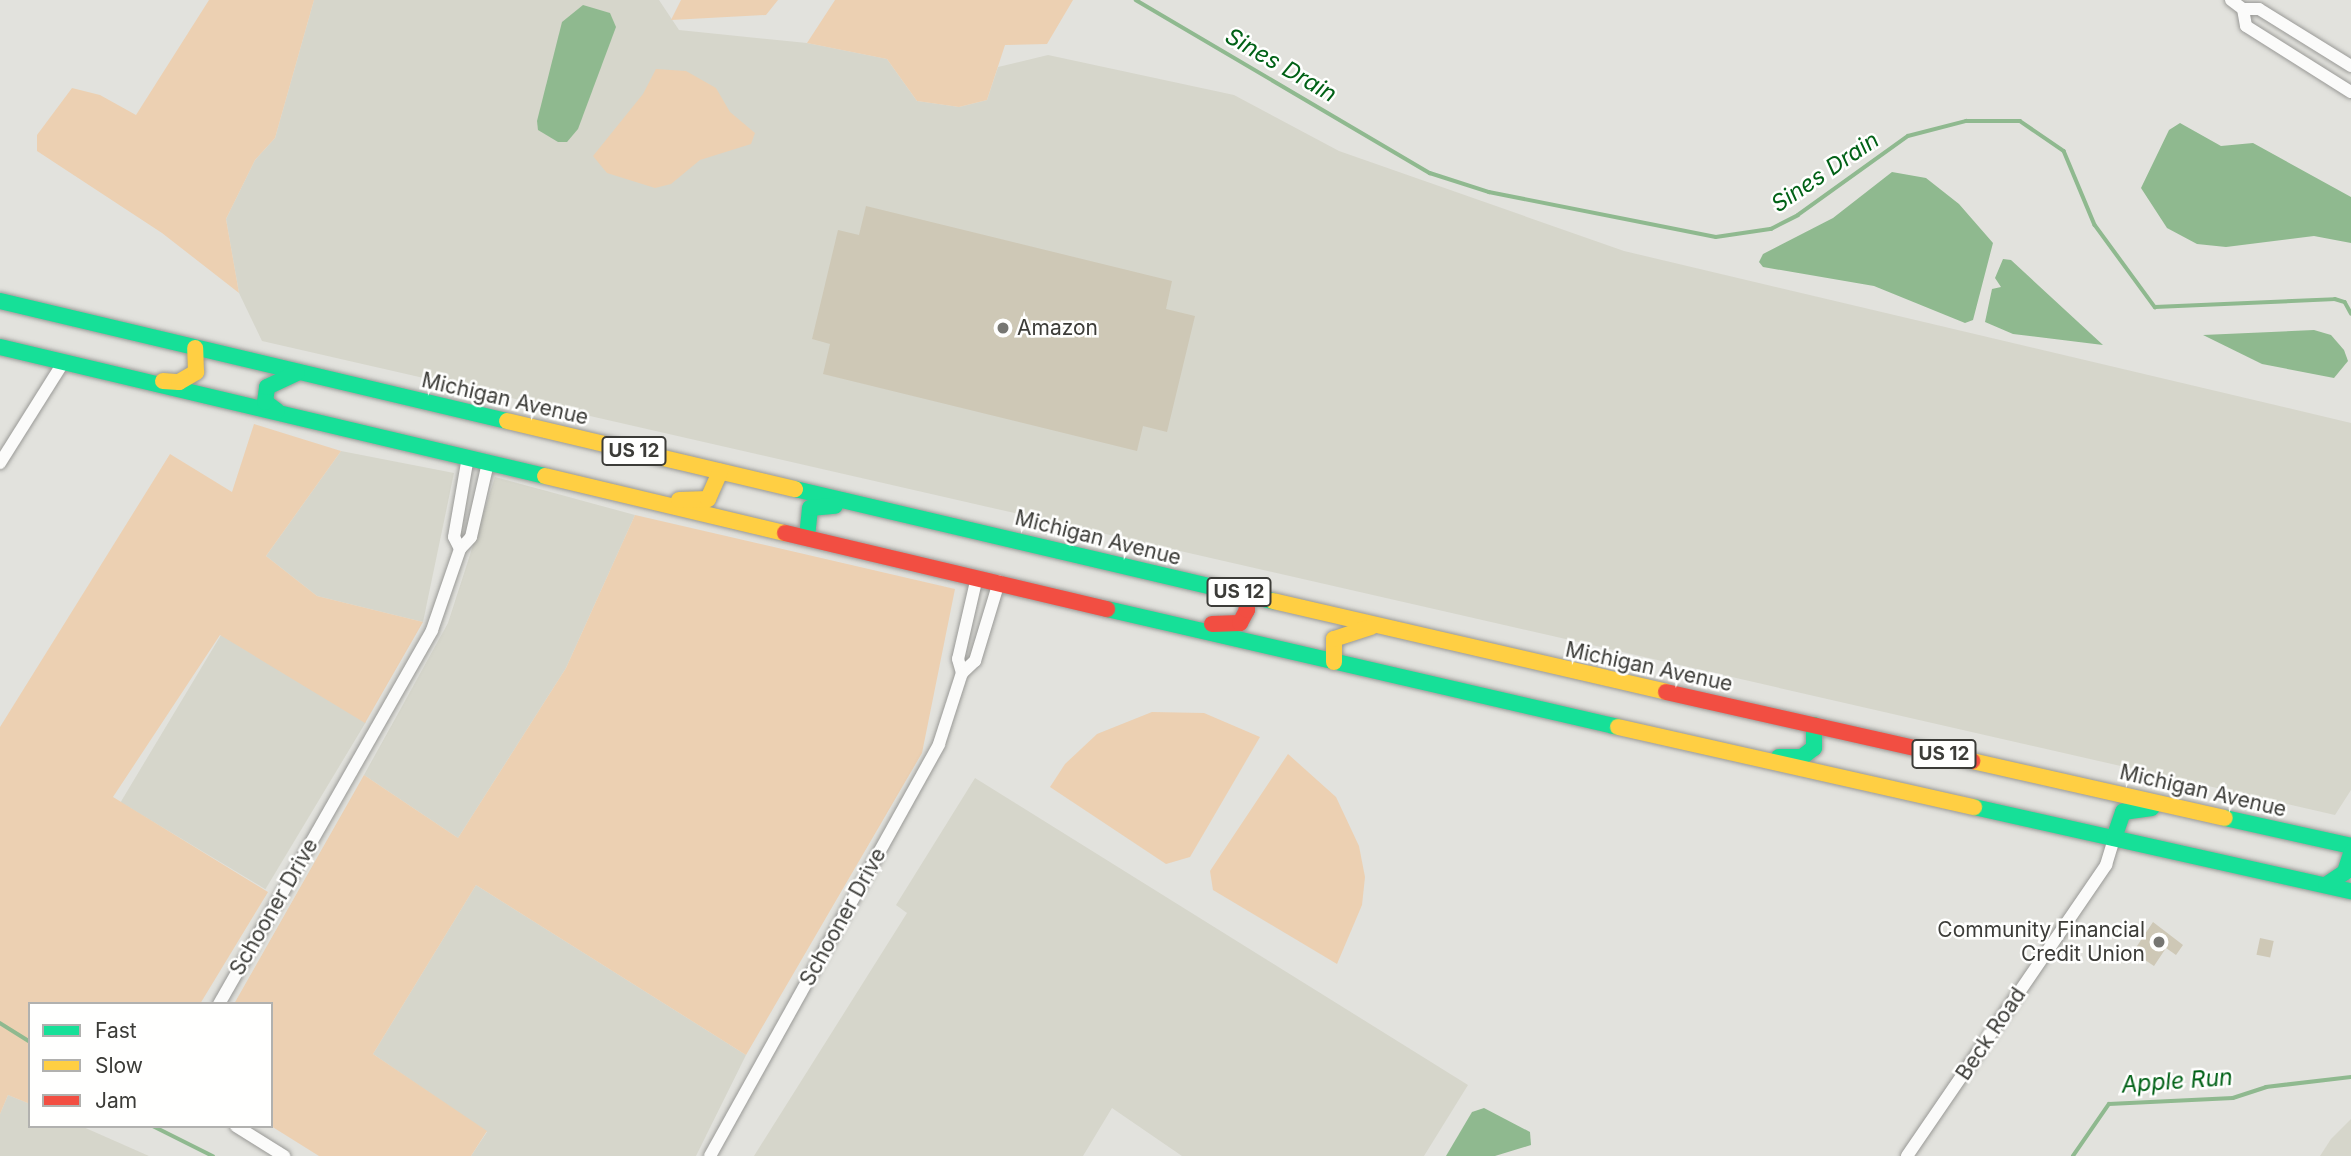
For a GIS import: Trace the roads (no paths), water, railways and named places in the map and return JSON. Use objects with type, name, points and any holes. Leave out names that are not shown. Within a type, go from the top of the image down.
[{"type":"main road","name":"Michigan Avenue","points":[[0,301],[1379,626],[2351,846]]},
{"type":"main road","name":"US 12","points":[[0,347],[1334,662],[2351,891]]},
{"type":"main road","points":[[134,380],[190,378],[199,364],[195,348]]},
{"type":"main road","points":[[277,411],[265,402],[267,387],[275,379],[302,372]]},
{"type":"main road","points":[[646,499],[708,499],[720,472]]},
{"type":"main road","points":[[807,537],[810,508],[854,504]]},
{"type":"main road","points":[[1151,618],[1233,626],[1245,617],[1245,594]]},
{"type":"main road","points":[[1334,662],[1331,648],[1338,635],[1379,626]]},
{"type":"main road","points":[[1747,756],[1801,757],[1814,748],[1814,725]]},
{"type":"main road","points":[[2114,838],[2123,812],[2177,807]]},
{"type":"main road","points":[[2326,885],[2345,872],[2351,853]]},
{"type":"street","points":[[2230,0],[2243,9],[2259,9],[2351,66],[2339,84]]},
{"type":"street","points":[[2243,9],[2246,26],[2351,92]]},
{"type":"street","points":[[0,463],[63,363]]},
{"type":"street","name":"Schooner Drive","points":[[460,549],[454,537],[468,457]]},
{"type":"street","name":"Schooner Drive","points":[[220,1002],[432,630],[460,549],[471,537],[488,463]]},
{"type":"street","name":"Schooner Drive","points":[[962,673],[958,659],[977,577]]},
{"type":"street","name":"Schooner Drive","points":[[710,1156],[939,744],[962,673],[975,661],[999,582]]},
{"type":"street","name":"Beck Road","points":[[1907,1156],[2106,865],[2114,838]]},
{"type":"street","points":[[239,1128],[284,1156]]},
{"type":"waterway","name":"Sines Drain","points":[[1136,0],[1430,173],[1489,192],[1716,237],[1771,229],[1798,215],[1908,136],[1966,121],[2020,121],[2064,151],[2095,225],[2155,307],[2335,299],[2345,302],[2351,313]]},
{"type":"waterway","points":[[0,1023],[28,1041]]},
{"type":"waterway","name":"Apple Run","points":[[2073,1156],[2109,1104],[2233,1098],[2266,1087],[2351,1077]]},
{"type":"waterway","points":[[157,1128],[213,1156]]},
{"type":"place","name":"Amazon","points":[[1003,328]]},
{"type":"place","name":"Community Financial Credit Union","points":[[2159,942]]}]
